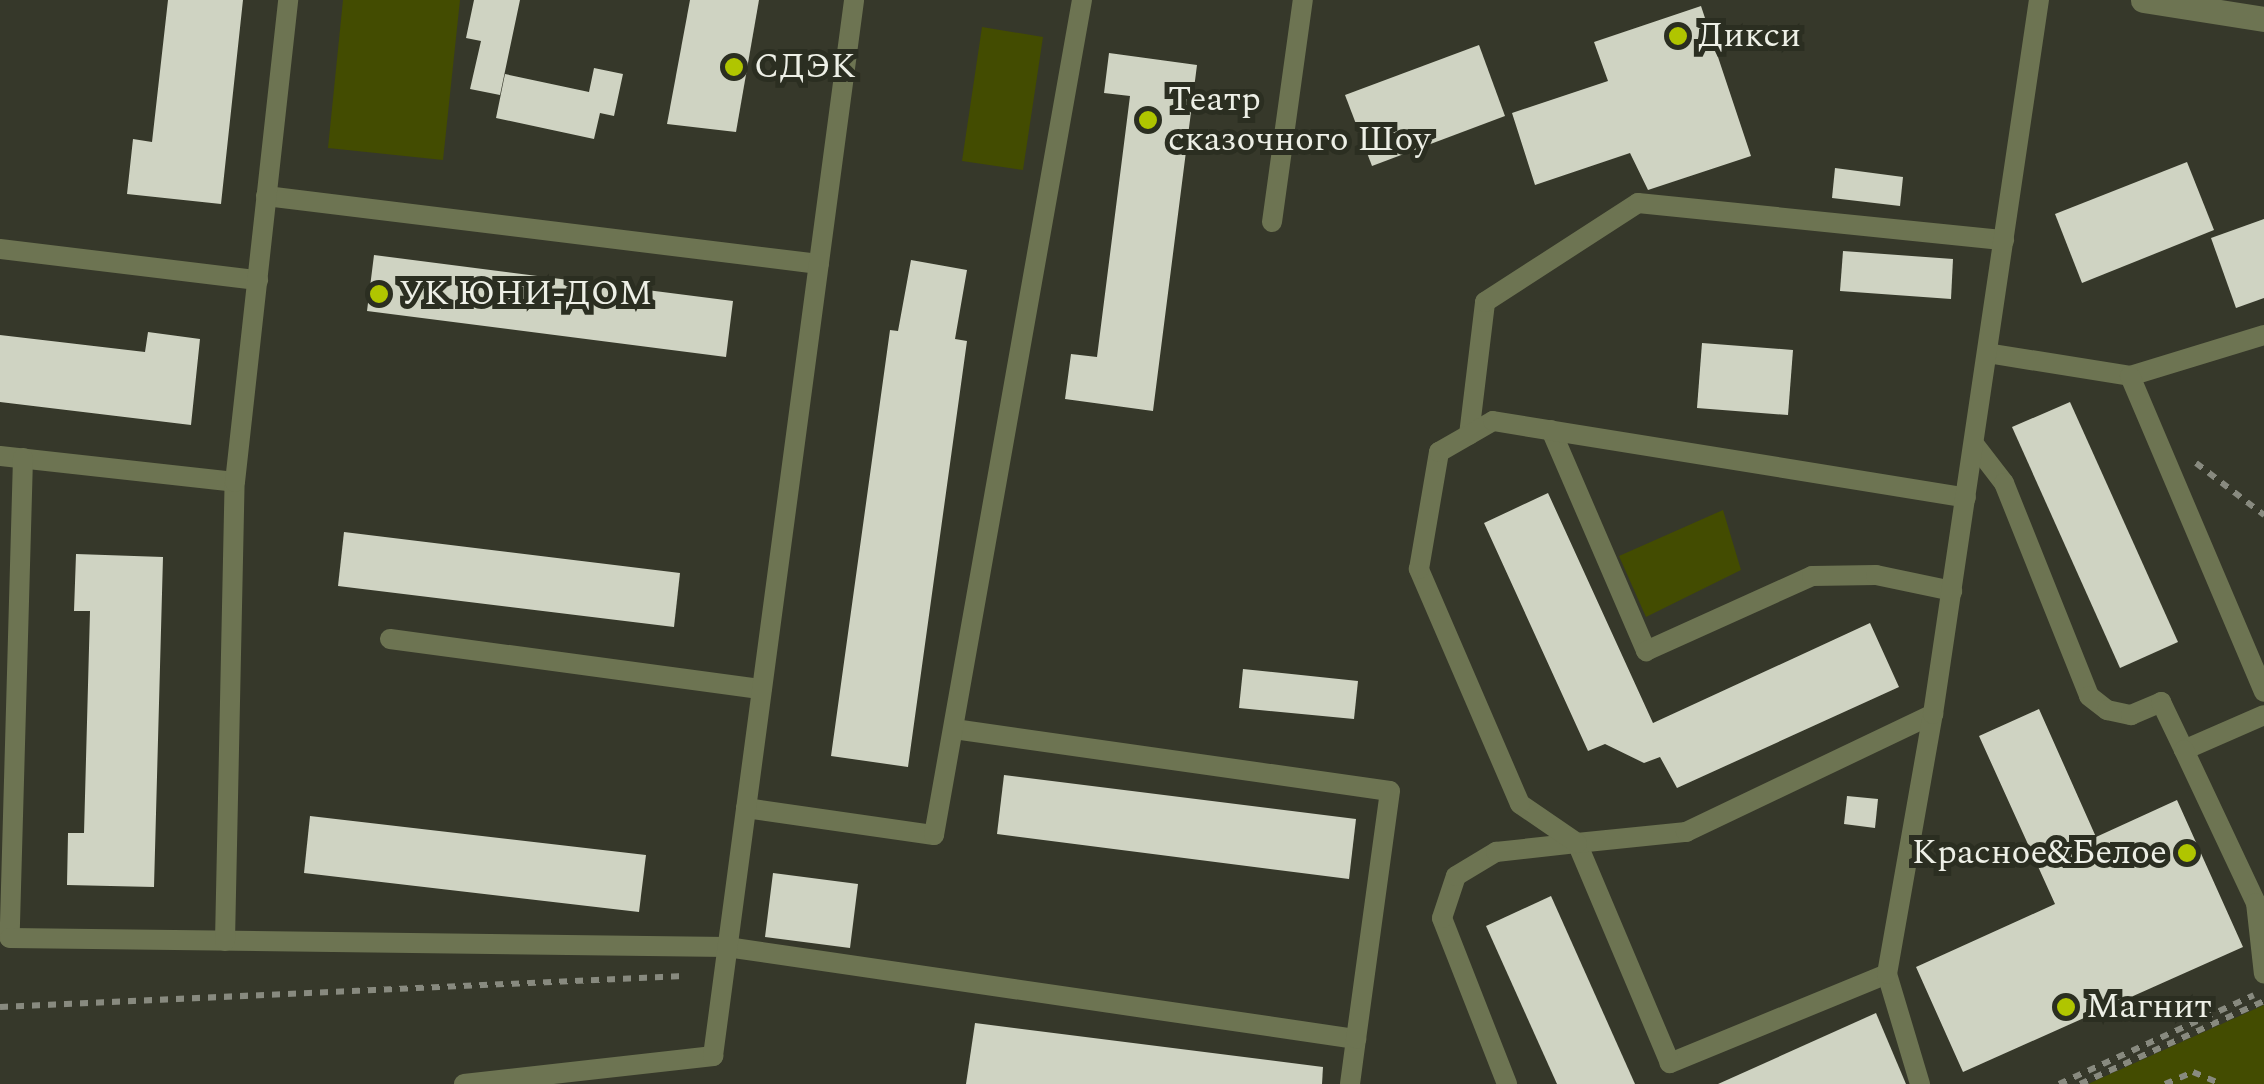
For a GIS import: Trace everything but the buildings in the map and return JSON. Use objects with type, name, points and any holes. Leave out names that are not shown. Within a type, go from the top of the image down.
[{"type":"street","points":[[2144,0],[2264,18]]},
{"type":"lane","points":[[225,941],[235,482],[288,0]]},
{"type":"lane","points":[[464,1084],[712,1056],[854,0]]},
{"type":"lane","points":[[746,808],[934,835],[1082,0]]},
{"type":"lane","points":[[1272,222],[1303,0]]},
{"type":"lane","points":[[1920,1084],[1888,974],[1934,714],[2039,0]]},
{"type":"lane","points":[[266,196],[819,264]]},
{"type":"lane","points":[[1469,435],[1485,302],[1638,202],[2004,240]]},
{"type":"lane","points":[[0,250],[258,280]]},
{"type":"lane","points":[[1987,353],[2130,376],[2264,335]]},
{"type":"lane","points":[[2130,376],[2264,692]]},
{"type":"lane","points":[[1888,974],[1670,1063],[1577,843],[1520,804],[1419,569],[1439,452],[1493,421],[1966,498]]},
{"type":"lane","points":[[1551,430],[1646,651],[1812,576],[1876,575],[1952,591]]},
{"type":"lane","points":[[1974,444],[2004,482],[2088,696],[2108,710],[2131,715],[2161,702],[2256,904],[2264,974]]},
{"type":"lane","points":[[0,456],[235,482]]},
{"type":"lane","points":[[23,458],[10,938],[727,947],[1356,1039]]},
{"type":"lane","points":[[390,639],[762,690]]},
{"type":"lane","points":[[1508,1084],[1442,918],[1456,876],[1496,852],[1686,832],[1934,714]]},
{"type":"lane","points":[[2184,750],[2264,715]]},
{"type":"lane","points":[[954,729],[1390,792],[1350,1084]]},
{"type":"path","points":[[2152,428],[2264,515]]},
{"type":"path","points":[[0,1007],[683,976],[727,947]]},
{"type":"path","points":[[2059,1084],[2264,990]]},
{"type":"path","points":[[2080,1084],[2264,1001]]},
{"type":"path","points":[[2166,1084],[2193,1072],[2221,1084]]},
{"type":"green space","points":[[343,0],[460,0],[443,160],[328,148]]},
{"type":"green space","points":[[982,27],[1043,37],[1023,170],[962,161]]},
{"type":"green space","points":[[1723,510],[1741,570],[1646,617],[1619,556]]},
{"type":"green space","points":[[2264,1005],[2264,1084],[2088,1084]]},
{"type":"place","name":"Дикси","points":[[1678,36]]},
{"type":"place","name":"СДЭК","points":[[734,67]]},
{"type":"place","name":"Театр сказочного Шоу","points":[[1148,120]]},
{"type":"place","name":"УК ЮНИ-ДОМ","points":[[379,294]]},
{"type":"place","name":"Красное&Белое","points":[[2187,853]]},
{"type":"place","name":"Магнит","points":[[2066,1007]]}]
